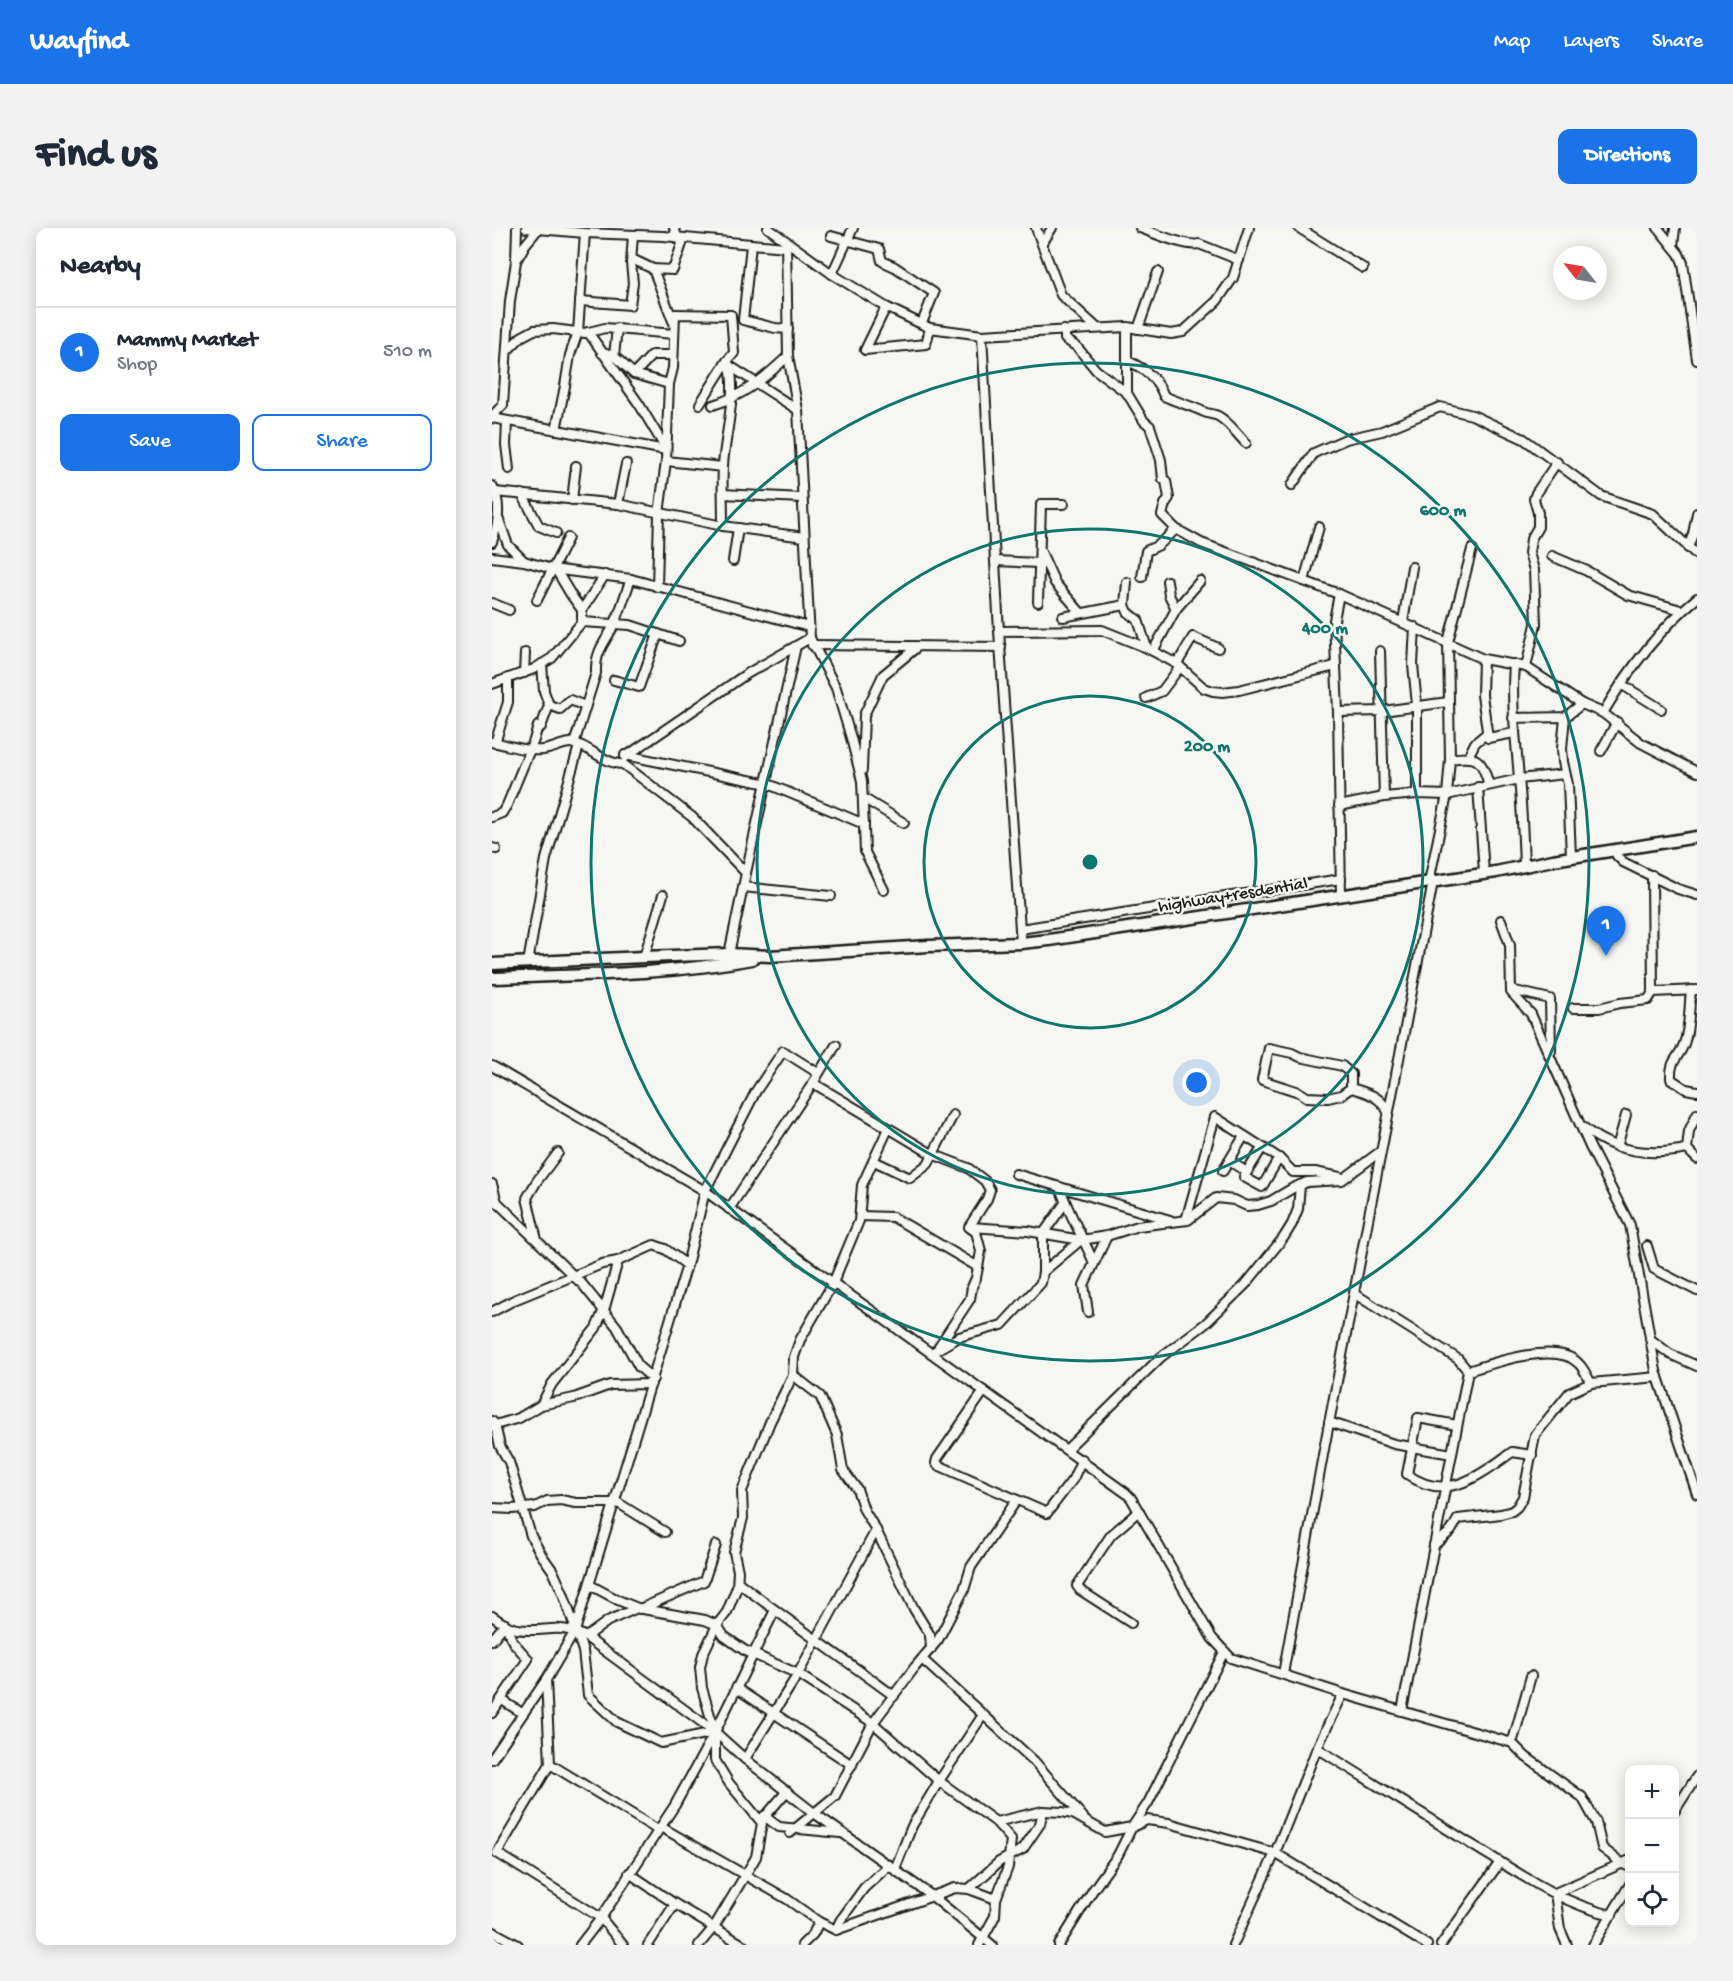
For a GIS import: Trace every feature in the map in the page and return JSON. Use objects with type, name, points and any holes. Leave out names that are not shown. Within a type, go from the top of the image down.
[{"type":"highway","name":"highway+resdential","points":[[770,956],[928,946],[1021,943],[1431,882],[1697,837]]},
{"type":"highway","points":[[492,964],[729,954],[770,956]]},
{"type":"highway","points":[[492,978],[657,971],[709,966],[770,956]]},
{"type":"street","points":[[517,228],[503,405],[492,417],[666,450]]},
{"type":"street","points":[[526,228],[751,245],[786,244]]},
{"type":"street","points":[[516,261],[538,228]]},
{"type":"street","points":[[632,259],[653,269],[674,270],[681,238],[674,228]]},
{"type":"street","points":[[768,228],[786,244],[886,307],[930,328],[982,335],[1127,327],[1171,334],[1183,332],[1216,301],[1233,278],[1249,228]]},
{"type":"street","points":[[832,274],[853,228]]},
{"type":"street","points":[[1036,228],[1061,295],[1097,328]]},
{"type":"street","points":[[1042,244],[1052,228]]},
{"type":"street","points":[[1140,228],[1181,242],[1199,244],[1239,260]]},
{"type":"street","points":[[1299,228],[1363,268]]},
{"type":"street","points":[[1659,228],[1683,263],[1697,360]]},
{"type":"street","points":[[1672,246],[1675,228]]},
{"type":"street","points":[[556,430],[570,355],[578,332],[585,233]]},
{"type":"street","points":[[580,301],[630,305],[633,284],[633,235]]},
{"type":"street","points":[[831,236],[879,249],[882,261],[896,267],[934,293],[922,323]]},
{"type":"street","points":[[786,244],[788,356],[798,410],[809,627],[811,641],[836,688],[862,781]]},
{"type":"street","points":[[751,245],[743,320],[788,329]]},
{"type":"street","points":[[653,269],[674,330]]},
{"type":"street","points":[[1138,329],[1158,272]]},
{"type":"street","points":[[886,307],[865,350],[926,344],[930,328]]},
{"type":"street","points":[[657,587],[659,514],[666,461],[675,314],[731,315],[734,353],[700,404]]},
{"type":"street","points":[[1127,327],[1127,393]]},
{"type":"street","points":[[508,350],[521,337],[534,330],[553,329],[578,332],[605,328],[674,330]]},
{"type":"street","points":[[614,356],[617,328]]},
{"type":"street","points":[[1063,330],[1065,339],[1077,347],[1096,370],[1127,393],[1144,421],[1150,426],[1161,460],[1163,479],[1166,481],[1169,498],[1162,514],[1176,529],[1201,543],[1339,594],[1483,659],[1526,667],[1582,704],[1617,722],[1641,743],[1697,772]]},
{"type":"street","points":[[588,332],[639,404],[666,450]]},
{"type":"street","points":[[982,335],[999,631],[1021,943]]},
{"type":"street","points":[[602,353],[614,356],[634,374],[669,384]]},
{"type":"street","points":[[634,374],[652,355],[672,355]]},
{"type":"street","points":[[713,405],[757,385],[788,356]]},
{"type":"street","points":[[1128,361],[1142,368],[1159,383],[1164,396],[1216,415],[1224,420],[1246,443]]},
{"type":"street","points":[[729,363],[757,385],[798,410]]},
{"type":"street","points":[[723,526],[723,467],[732,397],[729,363]]},
{"type":"street","points":[[1292,485],[1314,453],[1346,440],[1382,431],[1440,407],[1472,415],[1524,439],[1601,496],[1653,514],[1697,555]]},
{"type":"street","points":[[507,421],[506,445],[509,469]]},
{"type":"street","points":[[666,461],[723,467]]},
{"type":"street","points":[[1526,667],[1536,624],[1534,570],[1529,553],[1531,539],[1538,527],[1538,513],[1534,499],[1557,462]]},
{"type":"street","points":[[618,504],[626,464]]},
{"type":"street","points":[[572,500],[576,466]]},
{"type":"street","points":[[524,561],[508,545],[499,519],[494,489],[618,504],[723,526],[804,537]]},
{"type":"street","points":[[522,494],[539,526],[556,533]]},
{"type":"street","points":[[723,494],[802,498]]},
{"type":"street","points":[[1038,602],[1041,504],[1064,504]]},
{"type":"street","points":[[1688,548],[1697,513]]},
{"type":"street","points":[[492,542],[499,519]]},
{"type":"street","points":[[1304,581],[1318,527]]},
{"type":"street","points":[[733,561],[738,528]]},
{"type":"street","points":[[1142,577],[1146,551],[1159,545],[1176,529]]},
{"type":"street","points":[[537,600],[568,538]]},
{"type":"street","points":[[1039,548],[1055,583],[1081,613]]},
{"type":"street","points":[[1283,1674],[1447,795],[1450,759],[1448,642],[1472,549]]},
{"type":"street","points":[[1552,556],[1587,571],[1628,596],[1684,608],[1697,606]]},
{"type":"street","points":[[492,557],[631,579],[809,627]]},
{"type":"street","points":[[995,561],[1039,563]]},
{"type":"street","points":[[1403,622],[1412,567]]},
{"type":"street","points":[[554,568],[582,610]]},
{"type":"street","points":[[492,684],[524,673],[552,658],[582,622],[582,610],[605,574]]},
{"type":"street","points":[[528,963],[546,859],[577,745],[585,706],[596,673],[599,648],[614,624],[631,579]]},
{"type":"street","points":[[1167,581],[1169,595],[1176,609]]},
{"type":"street","points":[[1150,649],[1176,609],[1200,581]]},
{"type":"street","points":[[1127,582],[1125,605],[1128,612],[1138,620],[1150,649]]},
{"type":"street","points":[[1339,594],[1334,620],[1341,896]]},
{"type":"street","points":[[1603,713],[1652,642],[1684,608],[1697,598]]},
{"type":"street","points":[[492,603],[509,610]]},
{"type":"street","points":[[1063,616],[1125,605]]},
{"type":"street","points":[[582,622],[630,625],[679,641]]},
{"type":"street","points":[[1415,627],[1413,665],[1417,705],[1417,794]]},
{"type":"street","points":[[999,631],[1102,630],[1150,649],[1179,666],[1204,688],[1213,691],[1223,692],[1335,666]]},
{"type":"street","points":[[614,680],[639,687],[658,634]]},
{"type":"street","points":[[1146,698],[1162,691],[1179,666],[1193,637],[1218,648]]},
{"type":"street","points":[[623,764],[625,755],[745,675],[796,646],[811,641],[917,647],[1001,647]]},
{"type":"street","points":[[729,954],[796,646]]},
{"type":"street","points":[[884,890],[865,852],[862,781],[864,715],[883,675],[917,647]]},
{"type":"street","points":[[1380,651],[1384,797]]},
{"type":"street","points":[[524,673],[525,653]]},
{"type":"street","points":[[1483,659],[1482,695],[1488,738],[1514,733]]},
{"type":"street","points":[[492,817],[502,813],[507,805],[538,726],[541,727],[549,705],[544,691],[542,664]]},
{"type":"street","points":[[1514,664],[1513,718],[1524,866]]},
{"type":"street","points":[[508,678],[508,702],[495,744],[544,750],[572,743],[613,764],[623,764],[692,818],[746,873]]},
{"type":"street","points":[[1621,684],[1660,709]]},
{"type":"street","points":[[549,705],[560,709],[570,700],[585,706]]},
{"type":"street","points":[[1338,712],[1383,711],[1448,702]]},
{"type":"street","points":[[1513,718],[1565,717],[1582,704]]},
{"type":"street","points":[[1565,717],[1562,748],[1568,784],[1571,857]]},
{"type":"street","points":[[1600,750],[1617,722]]},
{"type":"street","points":[[1468,757],[1475,743],[1487,733]]},
{"type":"street","points":[[625,755],[766,783],[864,824]]},
{"type":"street","points":[[1450,759],[1468,757],[1476,759],[1484,766],[1489,785]]},
{"type":"street","points":[[1339,806],[1384,797],[1417,794],[1447,795],[1519,779],[1565,774]]},
{"type":"street","points":[[1479,787],[1484,873]]},
{"type":"street","points":[[863,798],[904,823]]},
{"type":"street","points":[[1615,850],[1623,862],[1678,889],[1697,895]]},
{"type":"street","points":[[1573,1008],[1599,1008],[1648,1000],[1653,992],[1652,875]]},
{"type":"street","points":[[1020,929],[1341,879]]},
{"type":"street","points":[[743,887],[831,896]]},
{"type":"street","points":[[644,957],[663,895]]},
{"type":"street","points":[[1501,920],[1510,945],[1511,990],[1532,1014],[1608,1183],[1630,1225],[1658,1377],[1697,1494]]},
{"type":"street","points":[[1511,990],[1550,999],[1551,1056]]},
{"type":"street","points":[[1653,992],[1694,990],[1684,1044],[1671,1066],[1671,1079],[1686,1089],[1697,1091]]},
{"type":"street","points":[[729,1209],[836,1045]]},
{"type":"street","points":[[1269,1048],[1342,1066],[1351,1074],[1351,1088],[1341,1095],[1328,1098],[1307,1097],[1299,1092],[1262,1080],[1269,1048]]},
{"type":"street","points":[[492,1759],[546,1680],[575,1631],[687,1265],[705,1191],[756,1091],[783,1051],[818,1072]]},
{"type":"street","points":[[492,1066],[705,1191],[832,1283],[935,1350],[984,1391],[1082,1459],[1129,1495],[1212,1638],[1224,1652],[1240,1662],[1511,1742],[1526,1756],[1582,1797],[1596,1821],[1602,1848],[1625,1863]]},
{"type":"street","points":[[813,1083],[932,1154],[968,1168],[985,1181],[990,1190],[987,1199],[969,1227]]},
{"type":"street","points":[[1351,1088],[1376,1098],[1386,1106],[1388,1112]]},
{"type":"street","points":[[1617,1147],[1626,1114]]},
{"type":"street","points":[[1687,1149],[1689,1131],[1697,1114]]},
{"type":"street","points":[[874,1161],[910,1178],[928,1164],[953,1115]]},
{"type":"street","points":[[1186,1220],[1215,1117],[1279,1158],[1293,1172],[1315,1172],[1345,1178]]},
{"type":"street","points":[[1582,1126],[1596,1138],[1635,1152],[1674,1152],[1687,1149]]},
{"type":"street","points":[[843,1833],[793,1831],[763,1820],[729,1783],[715,1760],[715,1732],[702,1688],[700,1668],[703,1654],[717,1625],[727,1612],[738,1582],[734,1552],[743,1518],[742,1491],[770,1422],[793,1375],[794,1357],[800,1340],[832,1283],[860,1216],[862,1185],[888,1129]]},
{"type":"street","points":[[1224,1171],[1244,1136]]},
{"type":"street","points":[[1262,1148],[1244,1177],[1262,1187],[1279,1158]]},
{"type":"street","points":[[1687,1149],[1697,1159]]},
{"type":"street","points":[[969,1227],[1082,1240],[1107,1236],[1138,1227],[1188,1220],[1216,1198],[1234,1200],[1247,1206],[1258,1205],[1307,1182],[1342,1180],[1381,1151]]},
{"type":"street","points":[[538,1242],[527,1198],[558,1153]]},
{"type":"street","points":[[1229,1161],[1247,1172]]},
{"type":"street","points":[[1016,1174],[1175,1221]]},
{"type":"street","points":[[492,1184],[497,1202],[574,1277],[617,1327],[639,1367],[652,1382]]},
{"type":"street","points":[[1066,1449],[1161,1357],[1205,1324],[1245,1284],[1292,1224],[1298,1209],[1300,1185]]},
{"type":"street","points":[[1060,1186],[1065,1203],[1094,1263]]},
{"type":"street","points":[[935,1350],[959,1337],[1002,1325],[1041,1283],[1043,1234],[1065,1203]]},
{"type":"street","points":[[860,1216],[893,1217],[978,1267]]},
{"type":"street","points":[[935,1350],[970,1299],[981,1251],[976,1232],[969,1227]]},
{"type":"street","points":[[1088,1312],[1084,1285],[1107,1236]]},
{"type":"street","points":[[1043,1272],[1082,1240]]},
{"type":"street","points":[[492,1312],[514,1300],[654,1245],[665,1249],[687,1265]]},
{"type":"street","points":[[1647,1246],[1654,1269],[1696,1288]]},
{"type":"street","points":[[541,1405],[552,1384],[596,1328],[618,1261]]},
{"type":"street","points":[[1355,1294],[1458,1359],[1468,1371]]},
{"type":"street","points":[[1650,1339],[1670,1354],[1697,1366]]},
{"type":"street","points":[[1468,1371],[1534,1354],[1561,1354],[1578,1362],[1591,1383]]},
{"type":"street","points":[[1402,1711],[1468,1371]]},
{"type":"street","points":[[793,1375],[820,1396],[837,1435],[843,1470],[857,1489],[864,1510],[914,1609],[930,1635],[931,1650]]},
{"type":"street","points":[[1434,1545],[1451,1531],[1458,1519],[1512,1512],[1518,1507],[1523,1497],[1535,1435],[1569,1393],[1591,1383],[1658,1377]]},
{"type":"street","points":[[652,1382],[610,1385],[574,1398],[541,1405],[519,1418],[493,1424],[500,1446],[509,1462],[531,1536],[553,1571],[563,1593],[583,1651],[588,1695],[617,1722],[660,1743],[715,1732]]},
{"type":"street","points":[[984,1391],[936,1463],[940,1467],[1047,1513],[1073,1479],[1082,1459]]},
{"type":"street","points":[[1457,1425],[1418,1418],[1407,1474],[1419,1483],[1446,1486],[1464,1483],[1478,1476],[1512,1452],[1532,1455]]},
{"type":"street","points":[[1329,1422],[1394,1444],[1452,1454]]},
{"type":"street","points":[[492,1508],[535,1507],[547,1501],[561,1500],[576,1503],[615,1502],[665,1532]]},
{"type":"street","points":[[793,1831],[836,1796],[873,1723],[931,1650],[957,1605],[971,1567],[1016,1501]]},
{"type":"street","points":[[1131,1623],[1077,1586],[1111,1535],[1139,1511]]},
{"type":"street","points":[[746,1759],[798,1674],[876,1530]]},
{"type":"street","points":[[590,1585],[640,1609],[704,1581],[716,1545]]},
{"type":"street","points":[[738,1582],[894,1696]]},
{"type":"street","points":[[586,1637],[608,1621],[637,1608],[705,1620],[717,1625],[724,1636],[753,1654],[798,1674],[873,1723],[939,1780],[996,1822],[1011,1839],[1008,1867],[996,1899],[994,1916],[981,1942]]},
{"type":"street","points":[[580,1945],[601,1918],[675,1805],[715,1732],[775,1610]]},
{"type":"street","points":[[492,1617],[515,1629],[557,1628],[575,1631],[586,1637],[715,1732],[814,1813],[932,1896],[981,1942],[992,1945]]},
{"type":"street","points":[[492,1640],[505,1624]]},
{"type":"street","points":[[492,1713],[528,1659],[513,1642],[505,1624]]},
{"type":"street","points":[[1059,1945],[1118,1855],[1132,1827],[1148,1803],[1224,1652]]},
{"type":"street","points":[[922,1659],[1034,1761],[1088,1823]]},
{"type":"street","points":[[1511,1742],[1531,1676]]},
{"type":"street","points":[[546,1680],[550,1764],[495,1856],[601,1918],[623,1945]]},
{"type":"street","points":[[736,1688],[852,1765]]},
{"type":"street","points":[[1233,1945],[1275,1853],[1317,1748],[1343,1694]]},
{"type":"street","points":[[502,1700],[522,1713]]},
{"type":"street","points":[[836,1930],[864,1888],[892,1867],[912,1826],[939,1780],[983,1715]]},
{"type":"street","points":[[1317,1748],[1500,1862],[1555,1893],[1595,1911],[1612,1915]]},
{"type":"street","points":[[550,1764],[659,1829],[703,1850],[787,1899],[819,1922],[836,1930],[955,1888],[969,1888],[996,1899]]},
{"type":"street","points":[[1679,1804],[1697,1776]]},
{"type":"street","points":[[699,1945],[714,1927],[756,1857],[763,1820],[787,1791]]},
{"type":"street","points":[[996,1822],[1043,1811],[1067,1812],[1105,1832],[1153,1820],[1275,1853],[1426,1945]]},
{"type":"street","points":[[969,1888],[999,1862],[1023,1849],[1040,1824],[1043,1811]]},
{"type":"street","points":[[1441,1945],[1500,1862]]},
{"type":"street","points":[[1555,1893],[1625,1865]]},
{"type":"street","points":[[629,1872],[675,1904],[743,1945]]},
{"type":"street","points":[[1593,1945],[1625,1891]]},
{"type":"street","points":[[1555,1893],[1558,1922],[1567,1945]]},
{"type":"street","points":[[648,1945],[675,1904]]},
{"type":"street","points":[[802,1945],[813,1934],[819,1922]]},
{"type":"street","points":[[492,1931],[518,1945]]},
{"type":"place","name":"Mammy Market","points":[[1606,956]]}]
